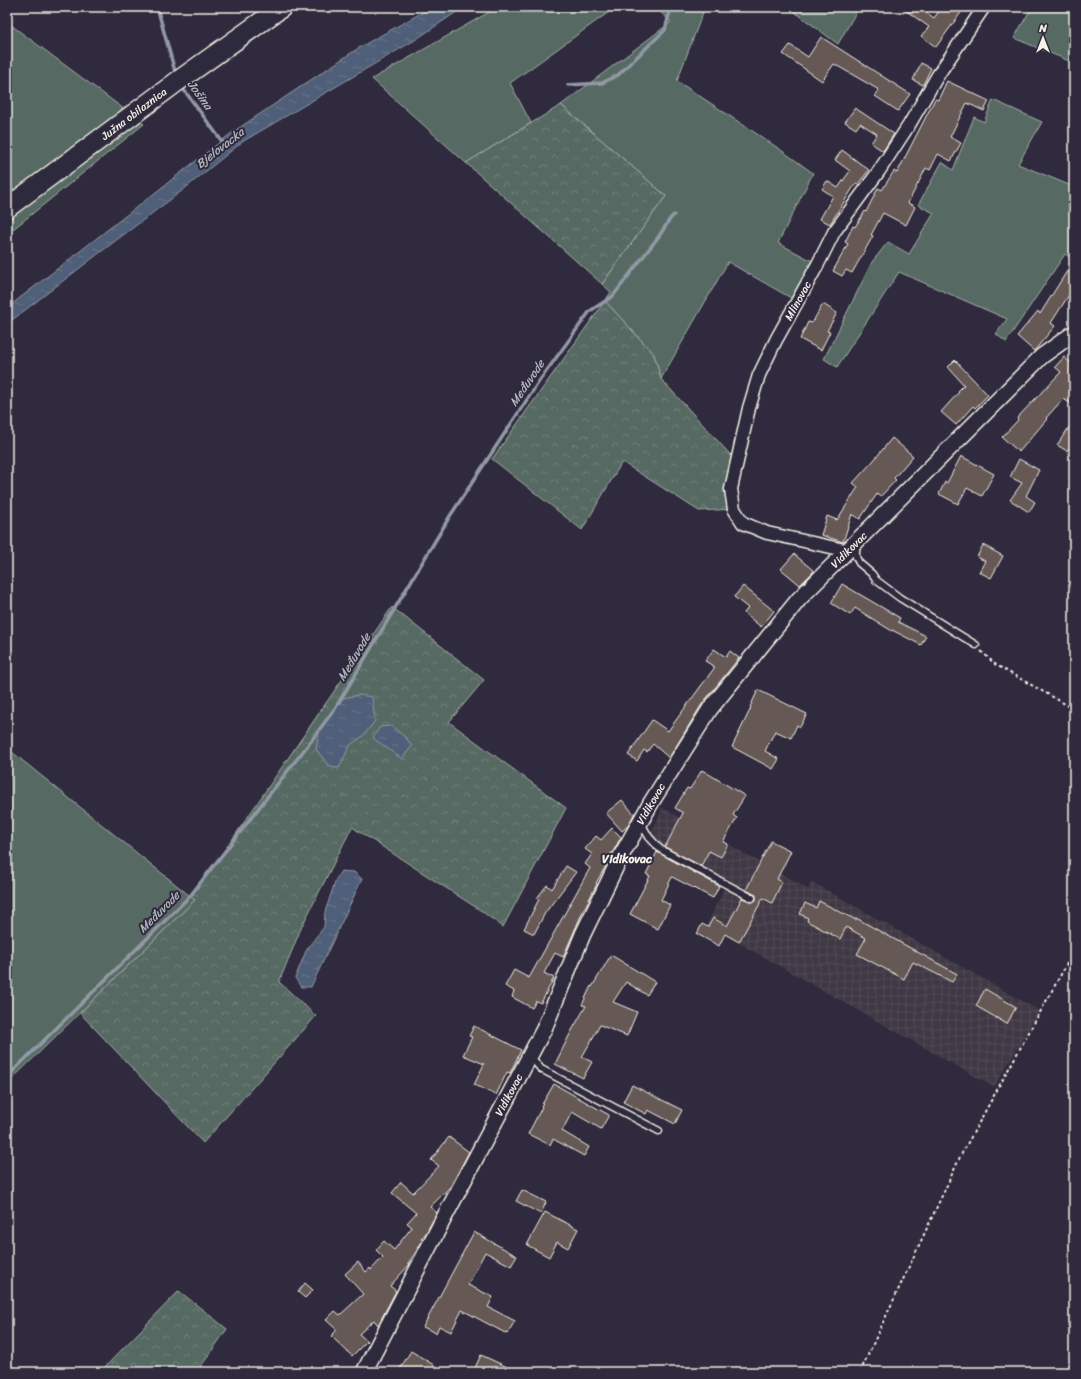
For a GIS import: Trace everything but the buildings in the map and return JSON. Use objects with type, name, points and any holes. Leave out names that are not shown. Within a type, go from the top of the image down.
[{"type":"main road","name":"Južna obilaznica","points":[[7,208],[279,8]]},
{"type":"street","name":"Mlinovac","points":[[852,547],[767,533],[743,523],[734,508],[731,489],[749,408],[759,375],[776,340],[834,232],[879,171],[909,125],[938,76],[984,7]]},
{"type":"street","name":"Vidikovac","points":[[364,1372],[444,1216],[544,1029],[583,934],[621,856],[652,801],[710,709],[799,599],[1042,356],[1074,333]]},
{"type":"lane","points":[[852,547],[859,563],[872,574],[876,580],[900,598],[976,645]]},
{"type":"lane","points":[[640,822],[649,837],[660,849],[752,898]]},
{"type":"lane","points":[[530,1056],[541,1069],[659,1130]]},
{"type":"path","points":[[976,645],[996,665],[1074,709]]},
{"type":"path","points":[[860,1372],[961,1155],[1074,951]]},
{"type":"shaded area","points":[[661,807],[808,889],[812,882],[1040,1011],[994,1087],[707,925],[726,884],[660,849],[646,844],[661,812]]},
{"type":"green space","points":[[498,7],[616,7],[510,83],[531,123],[466,163],[372,79]]},
{"type":"green space","points":[[655,7],[705,7],[677,81],[813,173],[778,243],[818,264],[798,302],[728,262],[661,379],[654,354],[605,301],[611,292],[602,284],[666,196],[561,105],[671,22]]},
{"type":"green space","points":[[788,7],[859,7],[838,44]]},
{"type":"green space","points":[[1032,7],[1074,7],[1074,63],[1014,38]]},
{"type":"green space","points":[[7,22],[144,124],[7,234]]},
{"type":"green space","points":[[993,100],[1042,122],[1018,164],[1074,187],[1074,260],[1065,254],[1006,342],[996,334],[1007,319],[899,272],[837,367],[824,359],[872,262],[888,242],[909,254],[934,213],[918,205],[942,162],[953,170],[974,117],[984,122]]},
{"type":"green space","points":[[561,105],[666,196],[602,284],[466,163]]},
{"type":"green space","points":[[605,301],[654,354],[661,379],[737,462],[734,509],[699,511],[622,462],[582,530],[492,459]]},
{"type":"green space","points":[[392,607],[484,680],[449,722],[566,808],[503,927],[480,910],[352,827],[302,926],[279,982],[316,1016],[203,1143],[80,1013],[195,900],[190,896],[225,850]]},
{"type":"green space","points":[[7,748],[195,900],[7,1084]]},
{"type":"green space","points":[[179,1291],[227,1329],[197,1372],[100,1372]]},
{"type":"water","name":"Bjelovacka","points":[[432,7],[464,7],[415,40],[242,142],[183,190],[7,324],[7,308],[233,132],[360,47]]},
{"type":"water","points":[[359,695],[372,697],[375,721],[363,736],[350,745],[339,768],[328,765],[316,749],[320,728],[343,698]]},
{"type":"water","points":[[391,726],[405,737],[412,746],[402,759],[373,738],[380,727]]},
{"type":"water","points":[[341,871],[354,872],[362,879],[311,987],[301,987],[295,978],[306,951],[324,927],[325,912],[336,879]]},
{"type":"waterway","name":"Jošina","points":[[157,7],[176,75]]},
{"type":"waterway","points":[[568,85],[602,83],[618,75],[665,30],[671,7]]},
{"type":"waterway","name":"Jošina","points":[[181,86],[224,144]]},
{"type":"waterway","name":"Međuvode","points":[[7,1077],[190,896],[311,741],[336,707],[450,516],[540,380],[590,311],[613,296],[674,215]]},
{"type":"district","name":"Vidikovac","points":[[627,859]]}]
